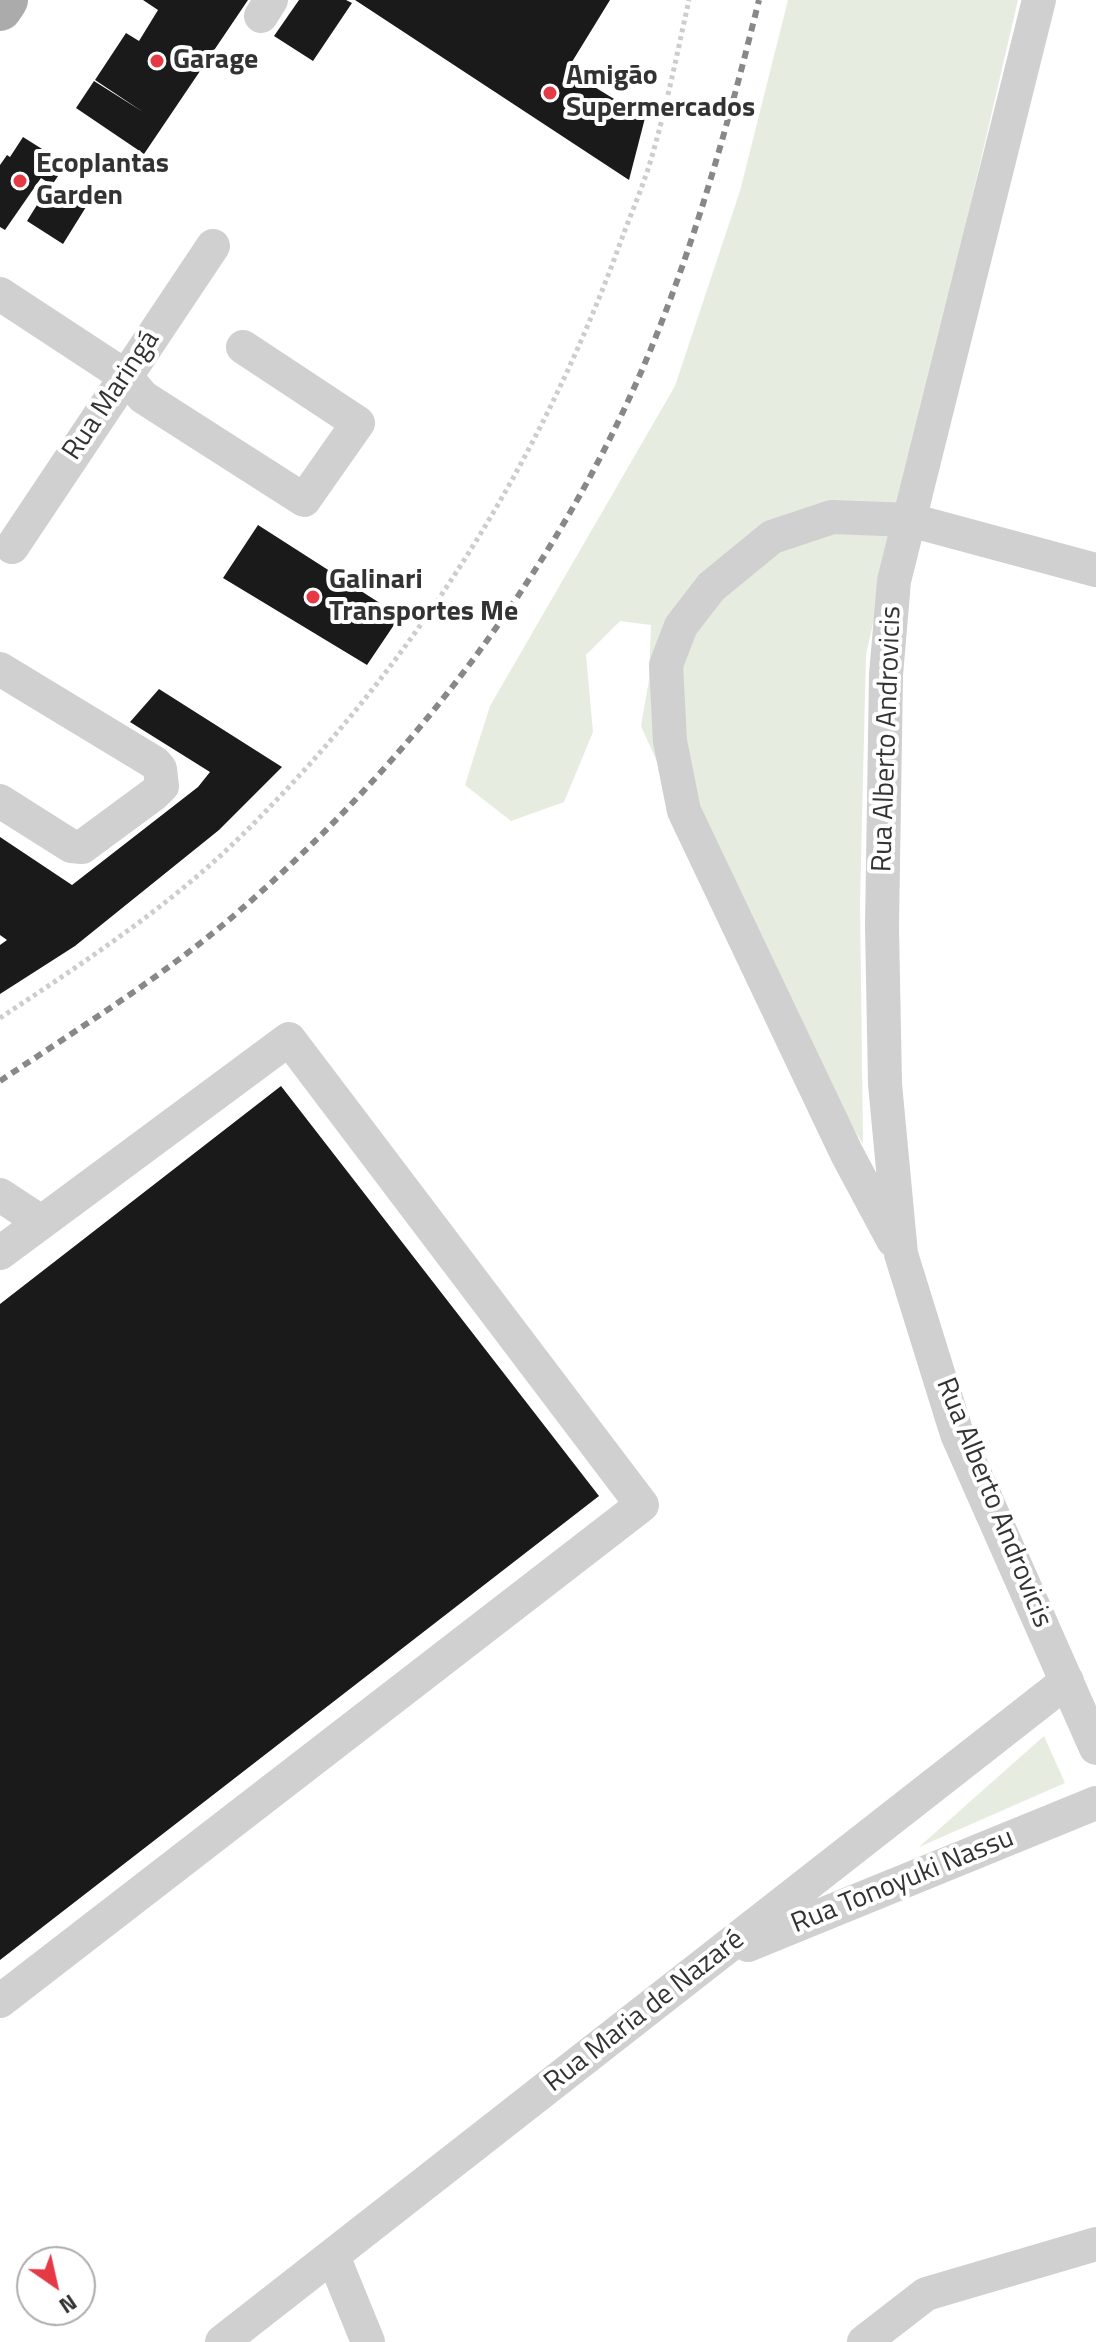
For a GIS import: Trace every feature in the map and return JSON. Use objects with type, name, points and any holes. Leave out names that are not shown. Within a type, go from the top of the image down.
[{"type":"main road","points":[[0,9],[6,0]]},
{"type":"street","name":"Rua Alberto Androvicis","points":[[901,1254],[885,1084],[882,926],[886,675],[894,581],[1039,0]]},
{"type":"street","name":"Rua Maringá","points":[[12,547],[213,246]]},
{"type":"street","points":[[0,294],[125,376],[143,397],[304,500],[358,423],[243,347]]},
{"type":"street","name":"Rua Alberto Androvicis","points":[[1096,570],[910,520],[832,517],[772,537],[711,587],[681,626],[666,665],[670,741],[684,811],[847,1154],[901,1254],[957,1434],[1096,1748]]},
{"type":"street","points":[[0,669],[155,763],[162,777],[162,786],[154,794],[82,847],[71,846],[0,801]]},
{"type":"street","points":[[0,1253],[289,1039],[642,1505],[0,2001]]},
{"type":"street","points":[[0,1195],[41,1222]]},
{"type":"street","name":"Rua Maria de Nazaré","points":[[222,2342],[1067,1681]]},
{"type":"street","name":"Rua Tonoyuki Nassu","points":[[710,1961],[1096,1803]]},
{"type":"street","points":[[864,2342],[926,2294],[1096,2244]]},
{"type":"street","points":[[333,2256],[368,2342]]},
{"type":"path","points":[[0,1018],[89,959],[232,845],[346,724],[433,611],[518,474],[594,316],[654,151],[689,0]]},
{"type":"shaded area","points":[[788,0],[1018,0],[866,654],[860,903],[863,1144],[744,955],[641,726],[649,680],[651,625],[620,621],[586,655],[593,732],[564,802],[511,821],[465,785],[490,706],[675,386],[740,191]]},
{"type":"shaded area","points":[[1044,1736],[1065,1783],[919,1847]]},
{"type":"building","name":"Garage","points":[[143,0],[248,0],[144,154],[76,108],[94,81],[143,112],[95,80],[126,33],[139,41],[158,10]]},
{"type":"building","points":[[299,0],[346,0],[352,3],[313,61],[274,36]]},
{"type":"building","name":"Amigão Supermercados","points":[[355,0],[610,0],[567,70],[645,118],[629,180]]},
{"type":"building","name":"Ecoplantas Garden","points":[[23,137],[66,164],[52,185],[41,178],[5,230],[0,227],[0,165],[7,155],[10,157]]},
{"type":"building","points":[[50,184],[86,207],[63,244],[27,221]]},
{"type":"building","name":"Galinari Transportes Me","points":[[258,525],[400,616],[367,665],[223,578]]},
{"type":"building","points":[[159,689],[282,767],[219,830],[75,946],[0,994],[0,945],[7,940],[0,935],[0,837],[72,885],[198,787],[210,772],[130,722]]},
{"type":"building","points":[[281,1086],[599,1496],[0,1960],[0,1304]]},
{"type":"railway","points":[[0,1081],[114,1006],[224,924],[293,862],[360,795],[422,724],[480,650],[534,571],[583,490],[625,407],[662,321],[704,202],[759,0]]},
{"type":"place","name":"Garage","points":[[157,61]]},
{"type":"place","name":"Amigão Supermercados","points":[[550,93]]},
{"type":"place","name":"Ecoplantas Garden","points":[[20,181]]},
{"type":"place","name":"Galinari Transportes Me","points":[[313,597]]}]
